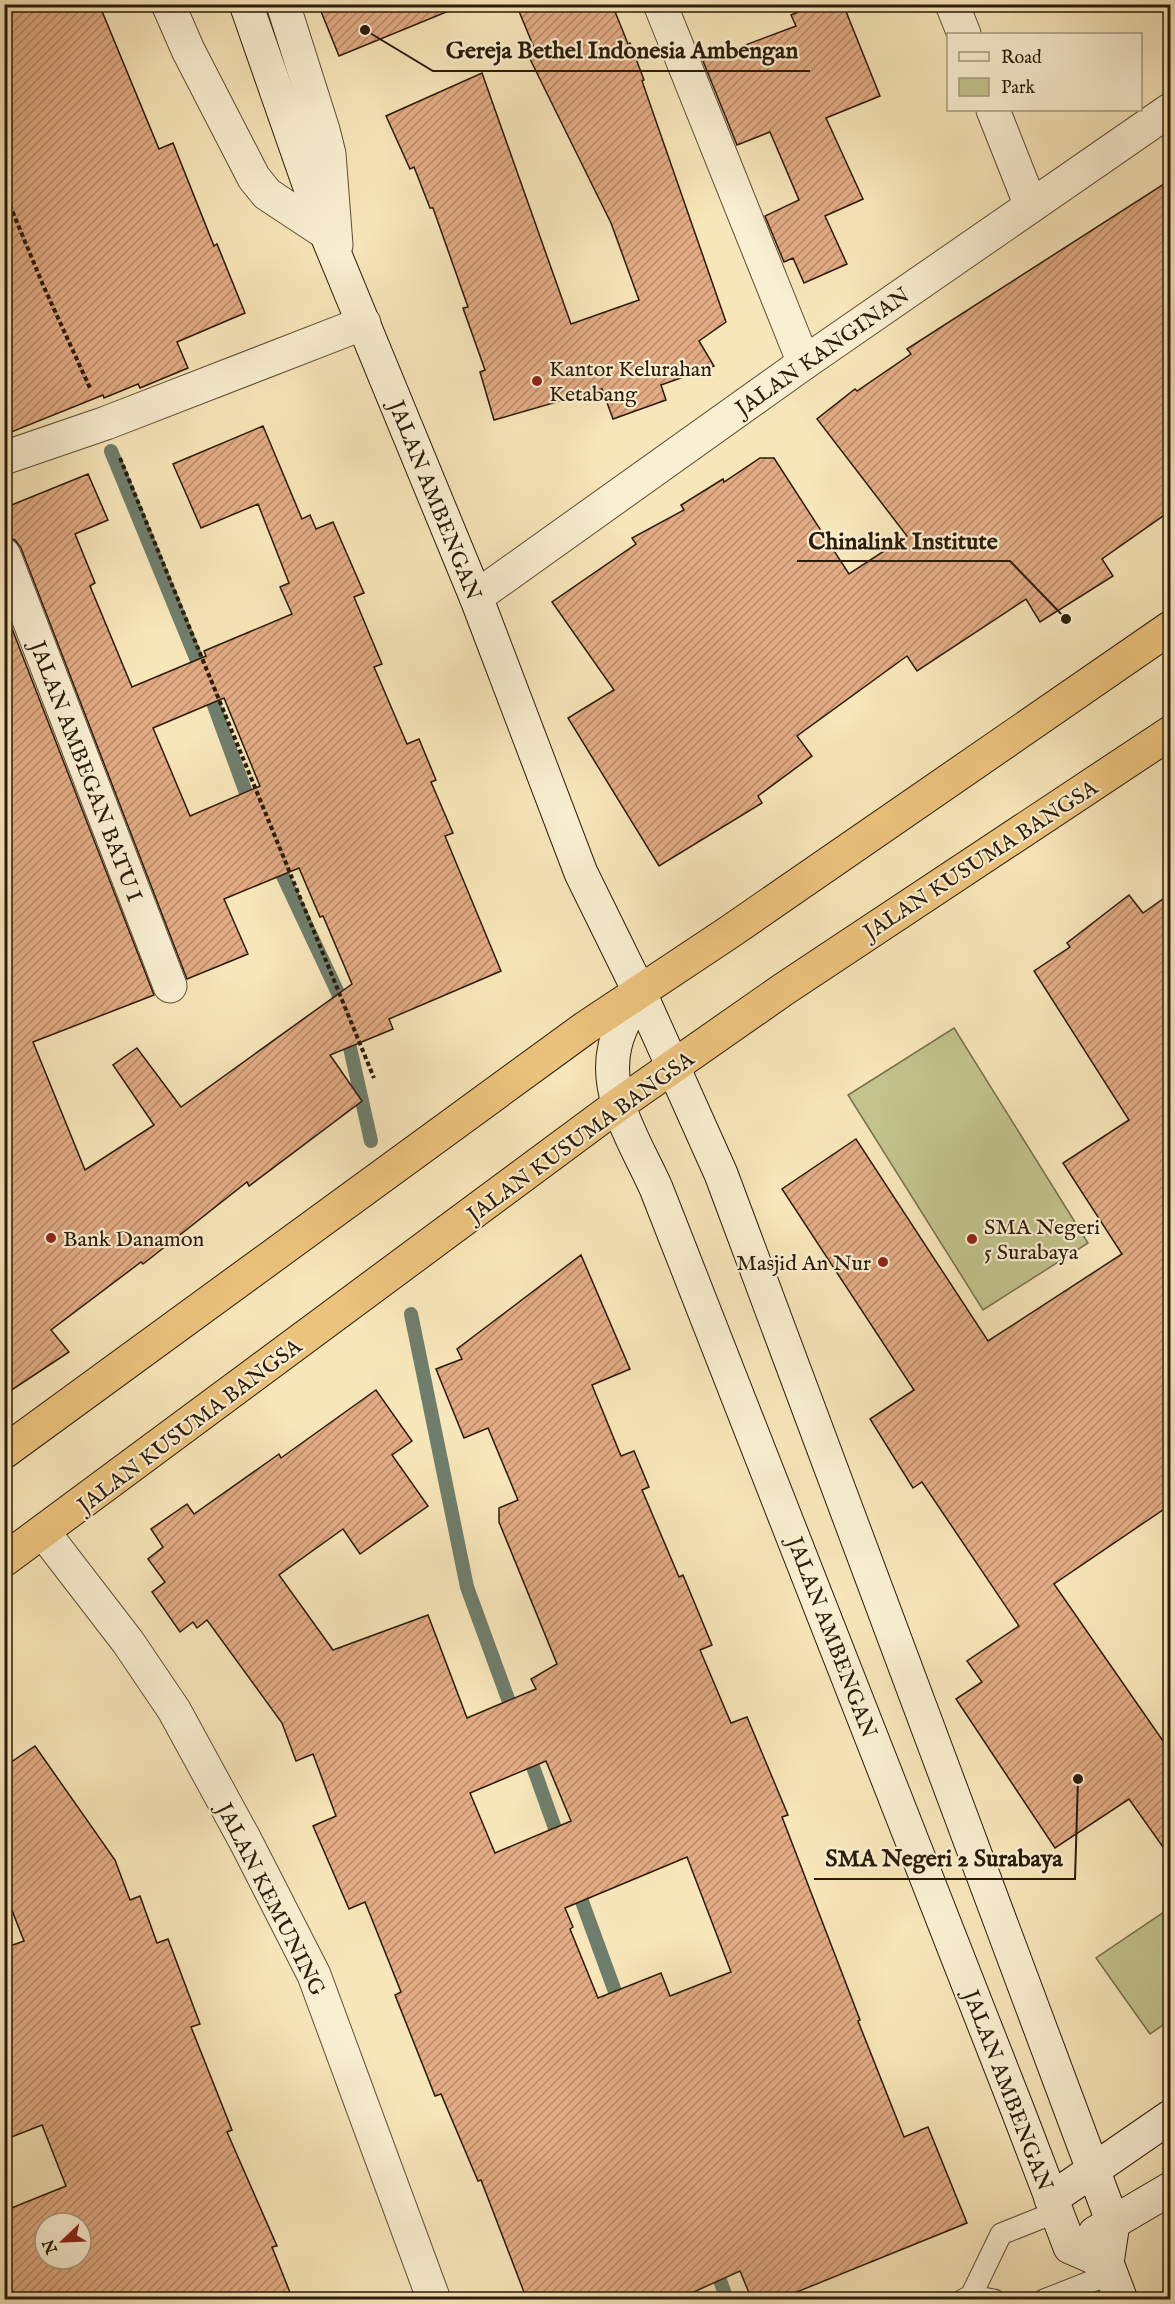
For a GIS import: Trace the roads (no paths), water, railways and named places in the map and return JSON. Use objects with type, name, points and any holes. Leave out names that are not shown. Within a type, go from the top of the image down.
[{"type":"highway","points":[[4,1452],[585,1028],[728,933],[1170,628]]},
{"type":"highway","name":"JALAN KUSUMA BANGSA","points":[[4,1560],[44,1533],[618,1105],[784,989],[1170,733]]},
{"type":"street","points":[[168,4],[188,50],[254,178],[267,194],[332,246]]},
{"type":"street","name":"JALAN AMBENGAN","points":[[246,4],[332,246],[476,597],[581,873],[639,991],[721,1174],[1113,2223],[1113,2279]]},
{"type":"street","points":[[283,4],[329,154],[332,246]]},
{"type":"street","points":[[660,4],[804,363]]},
{"type":"street","points":[[952,4],[964,33]]},
{"type":"street","name":"JALAN KANGINAN","points":[[476,597],[804,363],[1170,110]]},
{"type":"street","points":[[993,111],[1031,206]]},
{"type":"street","points":[[4,458],[106,423],[364,323]]},
{"type":"street","name":"JALAN AMBEGAN BATU I","points":[[4,555],[170,986]]},
{"type":"street","name":"JALAN AMBENGAN","points":[[639,991],[622,1023],[614,1048],[613,1079],[618,1105],[656,1188],[1070,2247]]},
{"type":"street","name":"JALAN KEMUNING","points":[[44,1533],[128,1642],[174,1710],[304,1954],[314,1975],[434,2300]]},
{"type":"street","points":[[1053,2206],[1094,2171],[1170,2116]]},
{"type":"street","points":[[1113,2279],[1070,2247],[1170,2189]]},
{"type":"lane","points":[[994,2300],[967,2298],[1001,2234],[1053,2206]]},
{"type":"lane","points":[[1044,2300],[1113,2279]]},
{"type":"waterway","points":[[111,451],[201,670],[252,809]]},
{"type":"waterway","points":[[275,859],[338,993],[342,1011]]},
{"type":"waterway","points":[[346,1030],[371,1141]]},
{"type":"waterway","points":[[411,1314],[467,1587],[515,1718]]},
{"type":"waterway","points":[[527,1750],[561,1845]]},
{"type":"waterway","points":[[576,1885],[621,2008]]},
{"type":"waterway","points":[[714,2263],[727,2300]]},
{"type":"place","name":"Gereja Bethel Indonesia Ambengan","points":[[365,30]]},
{"type":"place","name":"Kantor Kelurahan Ketabang","points":[[537,381]]},
{"type":"place","name":"Chinalink Institute","points":[[1066,619]]},
{"type":"place","name":"Bank Danamon","points":[[51,1238]]},
{"type":"place","name":"SMA Negeri 5 Surabaya","points":[[972,1239]]},
{"type":"place","name":"Masjid An Nur","points":[[883,1262]]},
{"type":"place","name":"SMA Negeri 2 Surabaya","points":[[1078,1779]]}]
